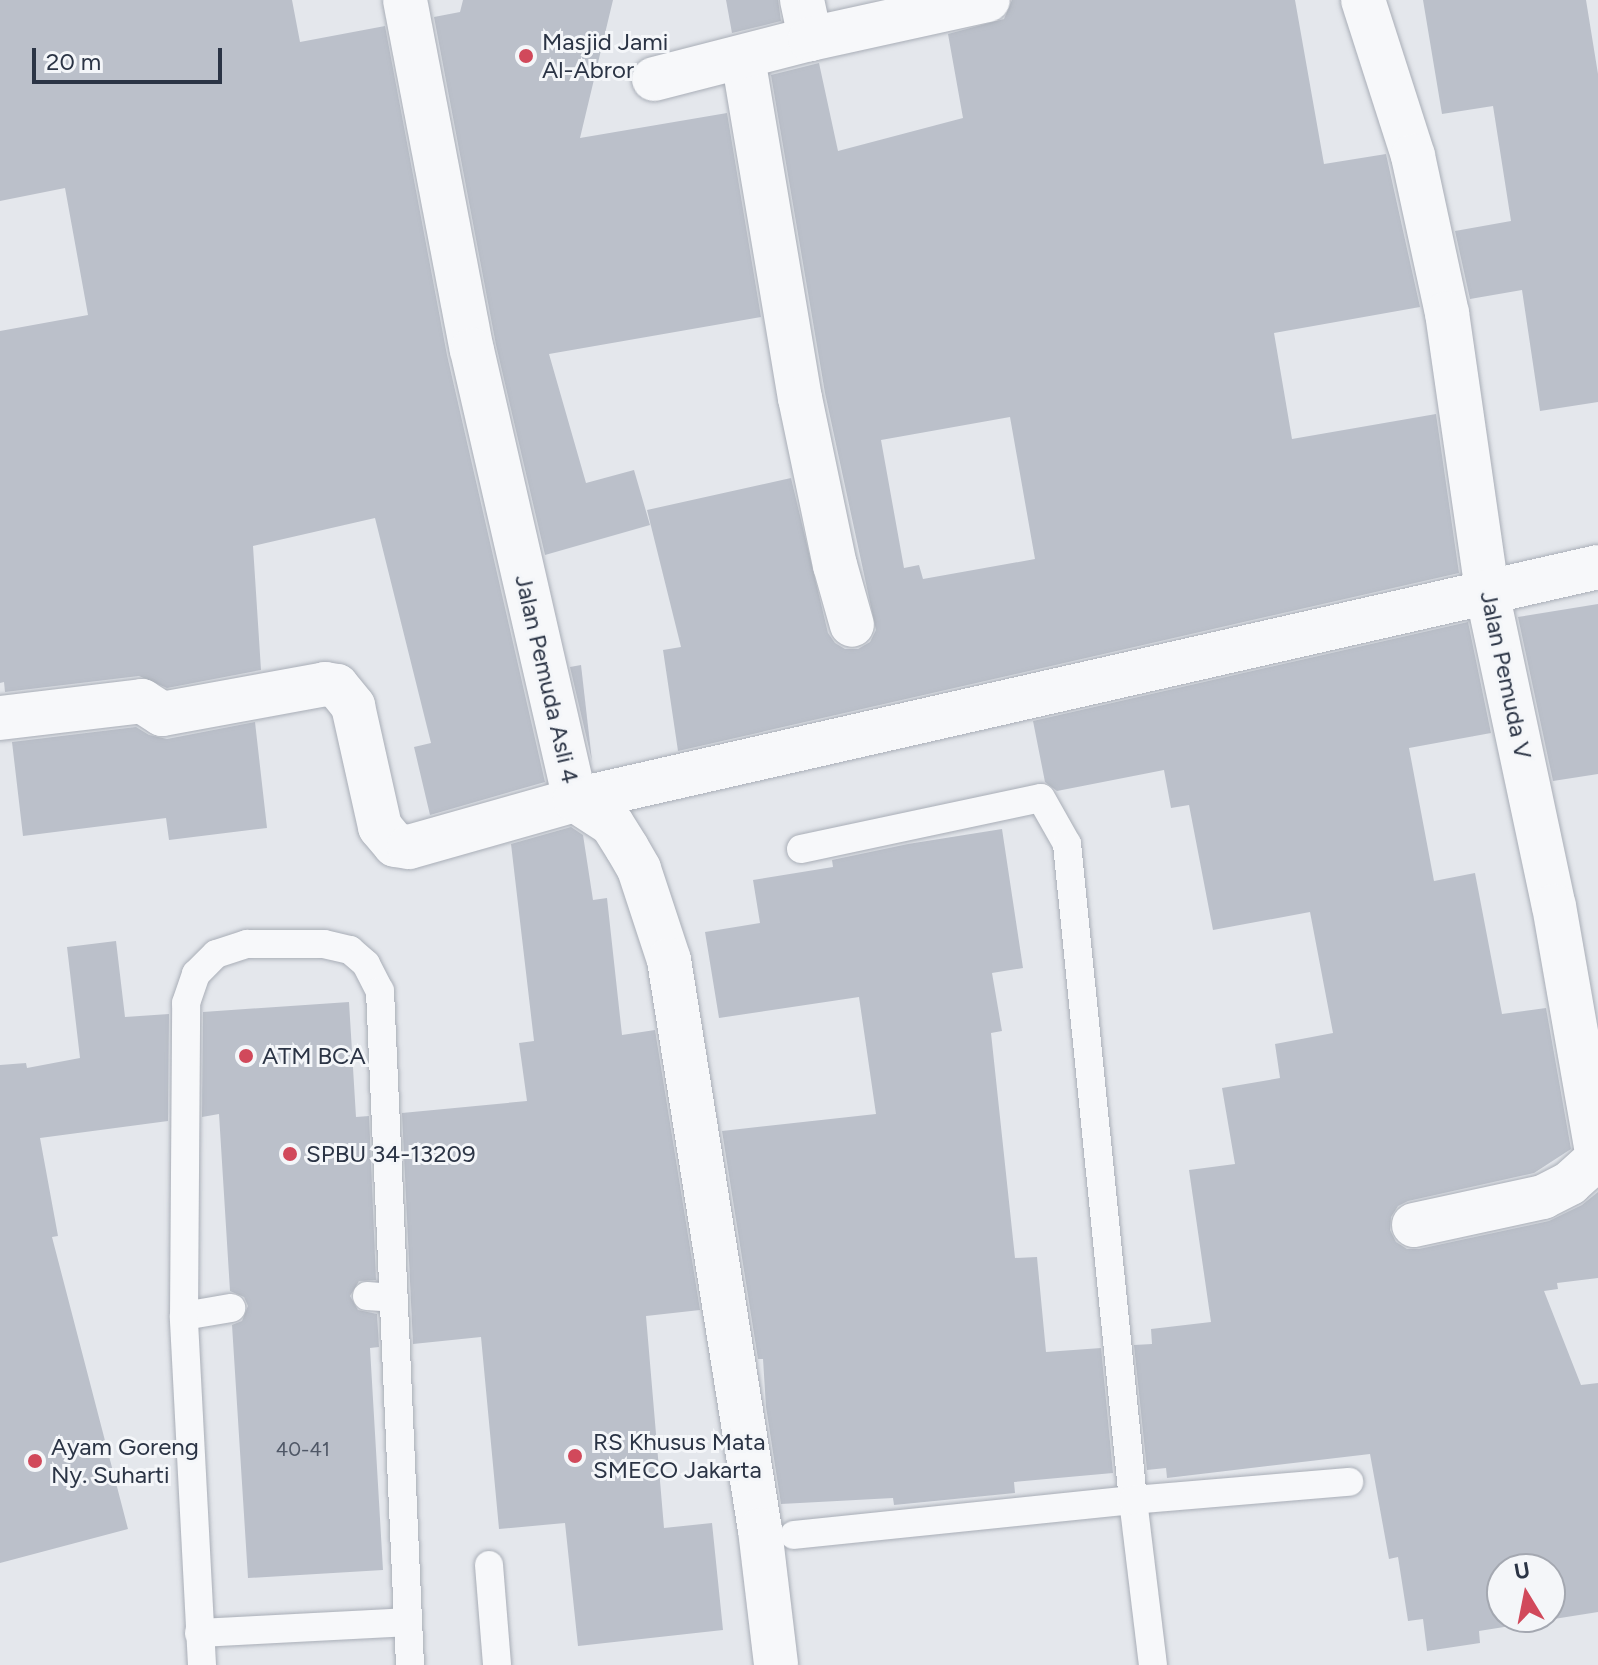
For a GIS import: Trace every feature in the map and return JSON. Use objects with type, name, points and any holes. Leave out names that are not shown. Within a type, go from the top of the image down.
[{"type":"street","name":"Jalan Pemuda Asli 4","points":[[405,0],[472,350],[575,800],[612,824],[627,848],[639,869],[669,960],[760,1530],[776,1665]]},
{"type":"street","points":[[654,79],[743,58],[806,20],[988,0]]},
{"type":"street","name":"Jalan Pemuda V","points":[[1363,0],[1413,156],[1447,313],[1487,592],[1554,906],[1598,1158],[1570,1183],[1543,1197],[1414,1225]]},
{"type":"street","points":[[743,58],[800,398],[835,565],[852,625]]},
{"type":"street","points":[[0,718],[142,701],[162,714],[325,684],[337,686],[353,706],[380,827],[395,845],[409,847],[575,800],[1598,567]]},
{"type":"lane","points":[[801,849],[1041,798],[1067,844],[1133,1500],[1153,1665]]},
{"type":"lane","points":[[202,1665],[184,1316],[186,1003],[196,974],[216,954],[247,944],[324,944],[350,950],[366,964],[380,991],[380,1297],[410,1665]]},
{"type":"lane","points":[[184,1316],[231,1308]]},
{"type":"lane","points":[[794,1535],[1133,1500],[1349,1482]]},
{"type":"lane","points":[[489,1565],[497,1665]]},
{"type":"lane","points":[[199,1633],[406,1622]]},
{"type":"building","points":[[0,0],[292,0],[300,42],[385,26],[447,355],[545,782],[430,815],[414,747],[431,743],[375,518],[253,546],[261,670],[167,688],[139,676],[5,692],[4,682],[0,683],[0,331],[88,315],[65,188],[0,201]]},
{"type":"building","points":[[463,0],[613,0],[580,138],[727,113],[761,317],[549,354],[586,483],[634,470],[650,525],[545,555],[496,345],[434,17],[460,12]]},
{"type":"building","points":[[726,0],[778,0],[781,21],[732,33]]},
{"type":"building","points":[[1012,0],[1295,0],[1324,164],[1386,154],[1420,307],[1274,333],[1292,439],[1436,414],[1459,573],[678,751],[663,650],[681,647],[647,510],[791,478],[828,633],[835,643],[845,649],[858,649],[870,642],[876,630],[825,393],[771,75],[819,63],[838,151],[963,118],[948,34],[1004,19]],"holes":[[[1010,417],[1035,559],[923,579],[919,565],[904,568],[881,440]]]},
{"type":"building","points":[[1423,0],[1586,0],[1598,74],[1598,402],[1540,411],[1522,290],[1470,299],[1455,231],[1511,221],[1493,106],[1442,114]]},
{"type":"building","points":[[1598,604],[1598,774],[1553,781],[1518,617]]},
{"type":"building","points":[[1468,622],[1491,733],[1409,748],[1434,881],[1475,873],[1502,1014],[1546,1008],[1571,1149],[1534,1173],[1408,1201],[1398,1206],[1391,1217],[1390,1230],[1396,1242],[1407,1249],[1419,1249],[1549,1221],[1582,1205],[1598,1192],[1598,1278],[1557,1283],[1558,1289],[1544,1291],[1581,1385],[1598,1383],[1598,1612],[1566,1617],[1566,1553],[1486,1553],[1486,1630],[1479,1631],[1480,1643],[1427,1651],[1423,1619],[1408,1621],[1398,1557],[1389,1559],[1370,1454],[1167,1478],[1166,1468],[1147,1470],[1134,1345],[1152,1344],[1151,1329],[1211,1322],[1189,1170],[1235,1164],[1222,1088],[1280,1078],[1275,1044],[1333,1033],[1310,912],[1213,930],[1189,805],[1171,808],[1164,770],[1057,791],[1045,782],[1033,721]]},
{"type":"building","points":[[581,665],[592,761],[570,667]]},
{"type":"building","points":[[255,722],[267,828],[169,840],[166,818],[23,836],[12,742],[136,727],[149,735],[167,739]]},
{"type":"building","points":[[571,827],[583,835],[593,900],[607,898],[622,1035],[655,1030],[700,1310],[646,1316],[664,1528],[712,1523],[723,1630],[578,1646],[565,1523],[499,1529],[481,1337],[413,1344],[402,1113],[527,1101],[519,1043],[534,1041],[511,844]]},
{"type":"building","points":[[1002,829],[1023,968],[992,973],[1002,1031],[991,1033],[1015,1258],[1037,1257],[1046,1352],[1101,1348],[1113,1473],[1014,1482],[1015,1493],[894,1505],[893,1498],[781,1504],[766,1407],[763,1359],[758,1359],[722,1131],[876,1114],[859,997],[719,1018],[705,932],[760,923],[753,880],[833,867],[832,860],[908,844]]},
{"type":"building","points":[[116,941],[125,1017],[169,1014],[168,1121],[40,1138],[58,1236],[52,1237],[128,1529],[0,1563],[0,1065],[26,1063],[27,1068],[80,1058],[67,947]]},
{"type":"building","name":"SPBU 34-13209","points":[[349,1002],[356,1117],[369,1116],[376,1280],[359,1281],[350,1296],[358,1310],[377,1314],[379,1347],[370,1348],[383,1570],[248,1578],[232,1325],[242,1321],[248,1306],[244,1297],[230,1291],[219,1114],[202,1117],[203,1012]]},
{"type":"place","name":"Masjid Jami Al-Abror","points":[[526,56]]},
{"type":"place","name":"ATM BCA","points":[[246,1056]]},
{"type":"place","name":"SPBU 34-13209","points":[[290,1154]]},
{"type":"place","name":"RS Khusus Mata SMECO Jakarta","points":[[575,1456]]},
{"type":"place","name":"Ayam Goreng Ny. Suharti","points":[[35,1461]]}]
